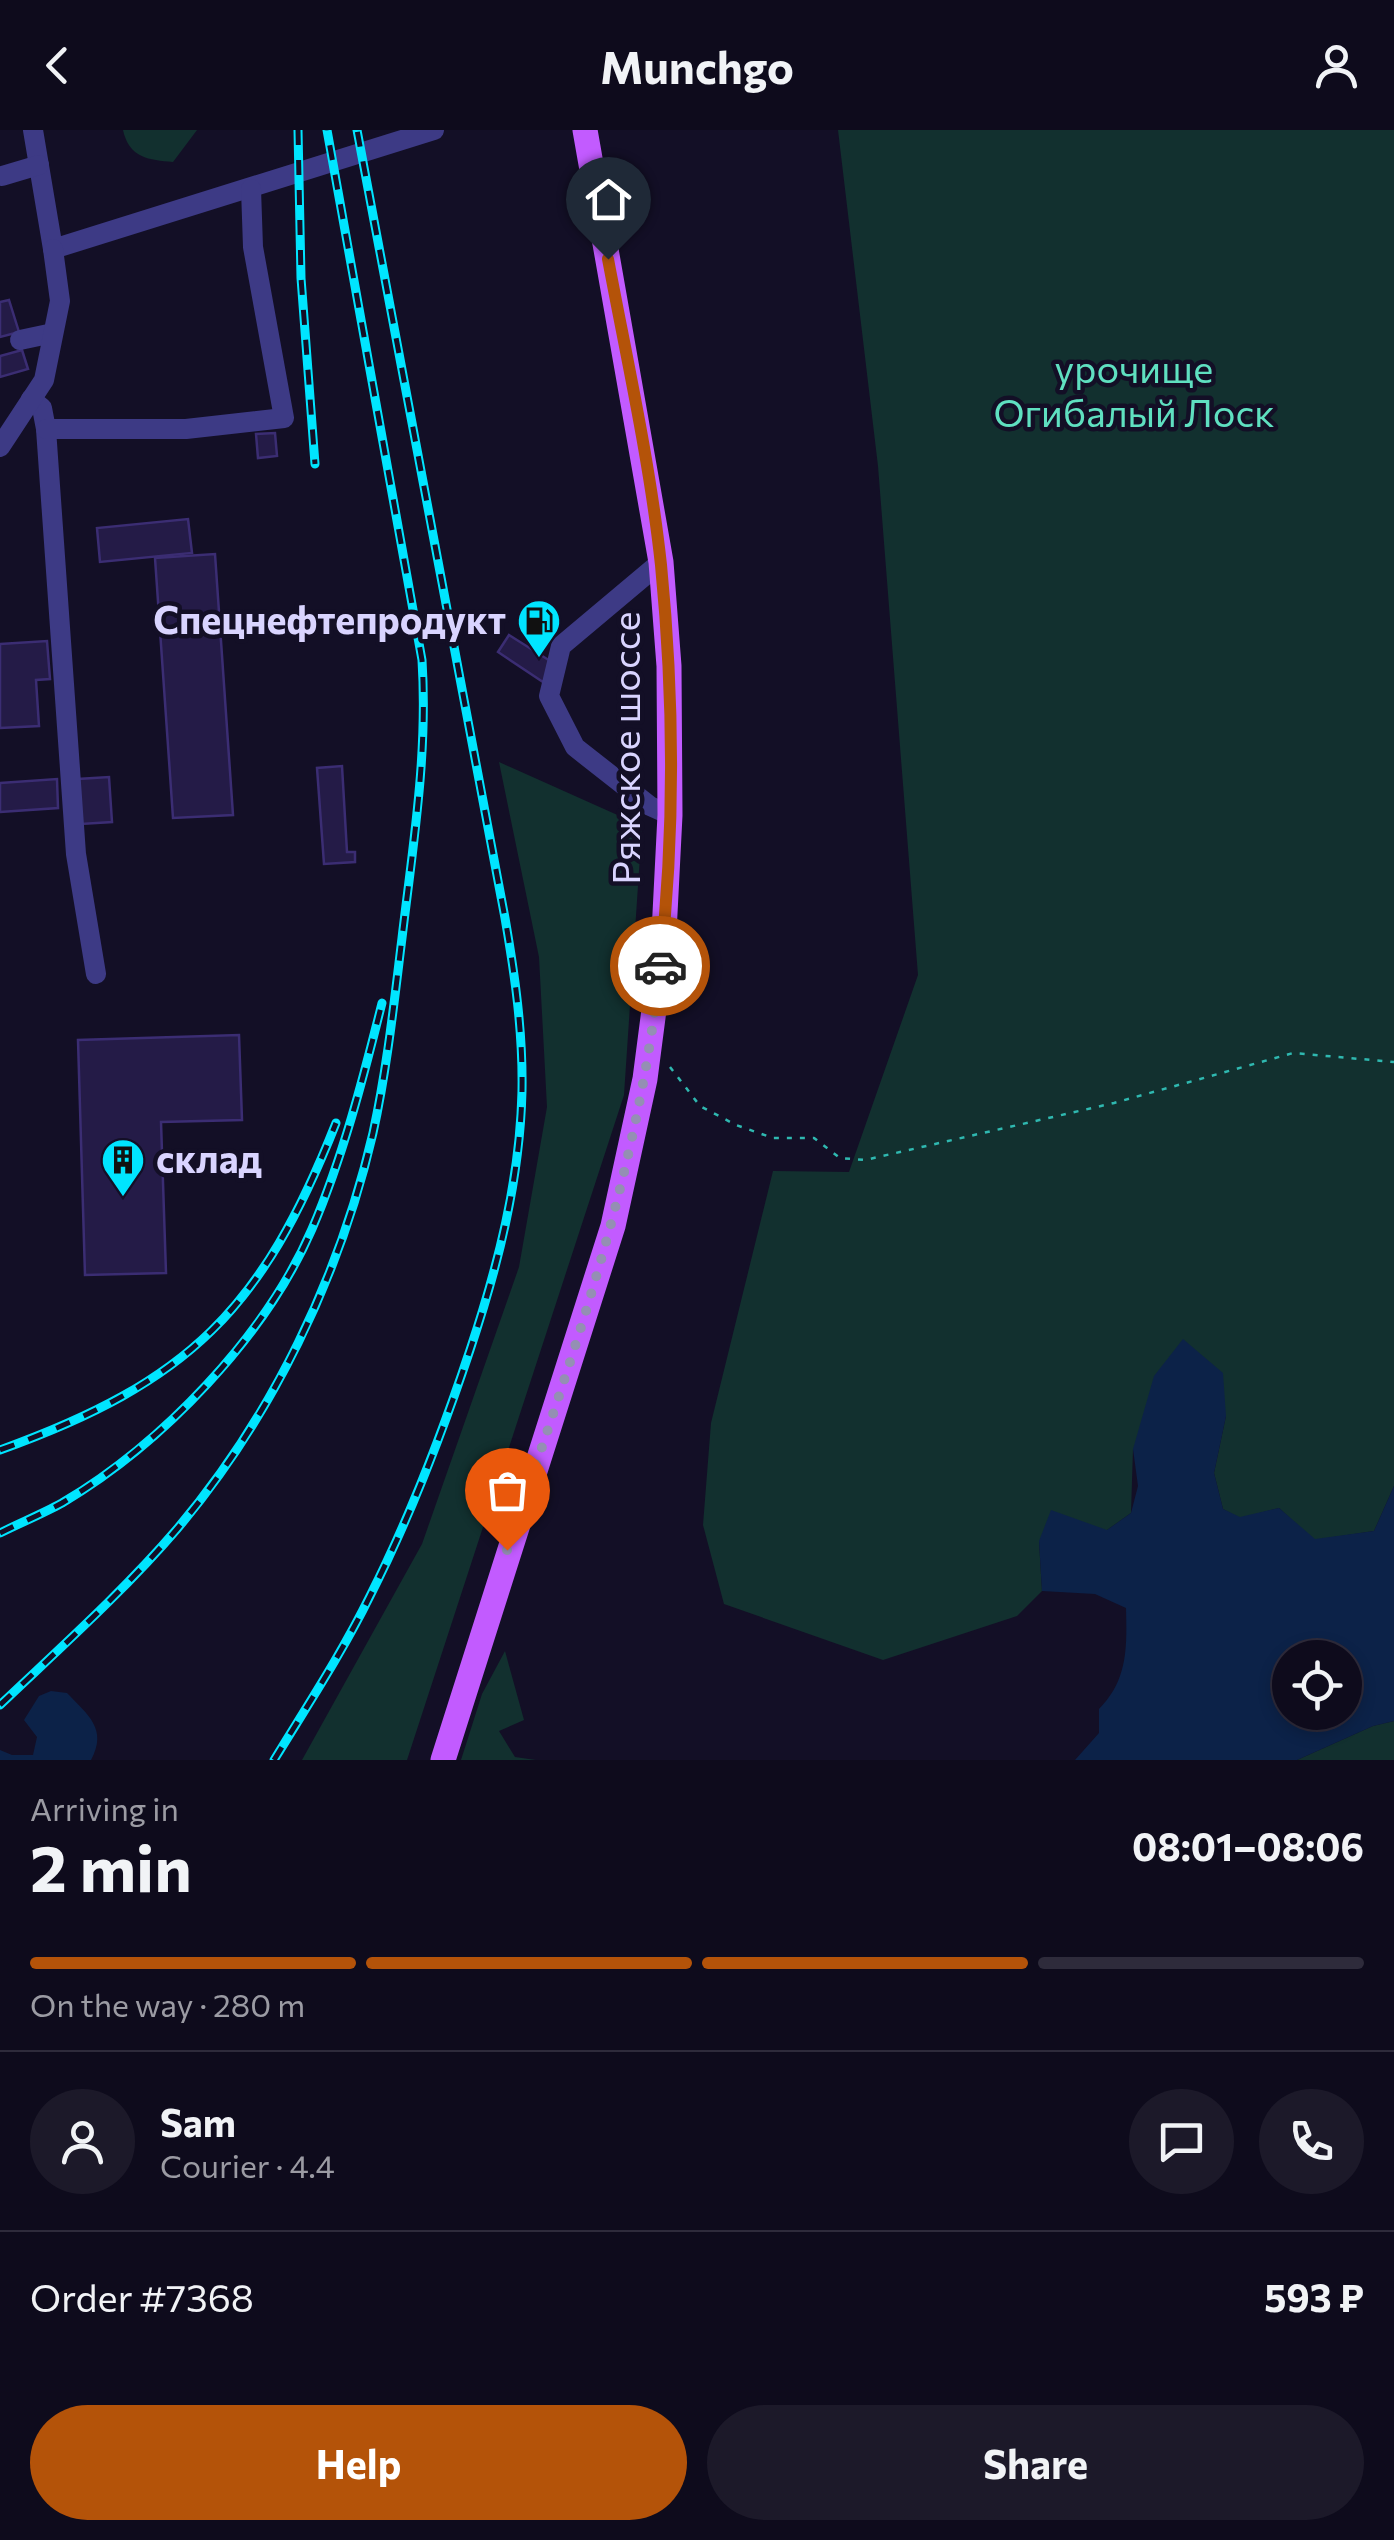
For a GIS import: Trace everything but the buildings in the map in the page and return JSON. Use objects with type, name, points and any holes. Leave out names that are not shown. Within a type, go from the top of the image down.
[{"type":"main road","name":"Ряжское шоссе","points":[[443,1760],[507,1550],[600,1274],[626,1172],[650,1042],[664,933],[670,815],[669,666],[660,562],[584,130]]},
{"type":"street","points":[[0,447],[44,380],[60,300],[33,130]]},
{"type":"street","points":[[53,249],[434,130]]},
{"type":"street","points":[[2,176],[39,165]]},
{"type":"street","points":[[46,429],[186,429],[284,418],[253,247],[250,189]]},
{"type":"street","points":[[20,340],[53,333]]},
{"type":"street","points":[[32,400],[42,408],[46,429],[76,854],[96,974]]},
{"type":"street","points":[[660,562],[561,646],[550,696],[575,747],[650,806],[670,815]]},
{"type":"path","points":[[650,1042],[700,1106],[773,1138],[814,1138],[840,1158],[865,1160],[1114,1103],[1293,1053],[1394,1062]]},
{"type":"green space","points":[[123,130],[197,130],[173,162],[135,152]]},
{"type":"green space","name":"урочище Огибалый Лоск","points":[[838,130],[1394,130],[1394,1486],[1374,1531],[1314,1540],[1279,1508],[1240,1518],[1223,1509],[1214,1473],[1226,1416],[1133,1449],[1131,1513],[1107,1530],[1039,1541],[1042,1591],[1017,1616],[883,1660],[724,1604],[703,1525],[711,1423],[773,1171],[849,1172],[918,975],[878,466]]},
{"type":"green space","points":[[499,762],[642,826],[624,1095],[407,1760],[302,1760],[422,1544],[519,1267],[547,1107],[539,957]]},
{"type":"green space","points":[[505,1651],[524,1720],[499,1731],[515,1757],[536,1760],[461,1760],[482,1694]]},
{"type":"green space","points":[[1394,1721],[1394,1760],[1297,1760],[1373,1726]]},
{"type":"water","points":[[1183,1339],[1223,1373],[1226,1416],[1214,1473],[1223,1509],[1240,1517],[1279,1508],[1315,1539],[1374,1531],[1394,1486],[1394,1721],[1373,1726],[1297,1760],[1075,1760],[1099,1733],[1099,1709],[1121,1675],[1126,1649],[1126,1608],[1095,1594],[1042,1591],[1039,1541],[1051,1510],[1107,1530],[1131,1513],[1138,1486],[1133,1449],[1154,1376]]},
{"type":"water","points":[[51,1691],[67,1693],[93,1723],[97,1740],[91,1760],[0,1760],[0,1750],[12,1755],[33,1755],[37,1737],[24,1720],[39,1696]]},
{"type":"railway","points":[[298,130],[301,278],[315,464]]},
{"type":"railway","points":[[0,1705],[156,1552],[243,1440],[322,1292],[373,1133],[390,1036],[418,799],[423,730],[422,660],[327,130]]},
{"type":"railway","points":[[274,1760],[359,1617],[399,1536],[437,1444],[498,1255],[517,1157],[522,1091],[518,1004],[509,940],[357,130]]},
{"type":"railway","points":[[0,1533],[62,1503],[137,1450],[207,1384],[268,1309],[292,1269],[323,1202],[352,1118],[382,1003]]},
{"type":"railway","points":[[0,1450],[122,1397],[170,1366],[211,1331],[247,1291],[279,1243],[336,1123]]},
{"type":"way so far","points":[[507,1550],[614,1226],[645,1079],[660,966]]},
{"type":"place","name":"Спецнефтепродукт","points":[[539,659]]},
{"type":"place","name":"склад","points":[[123,1198]]},
{"type":"route","points":[[608,259],[660,562],[669,666],[670,815],[660,966]]}]
